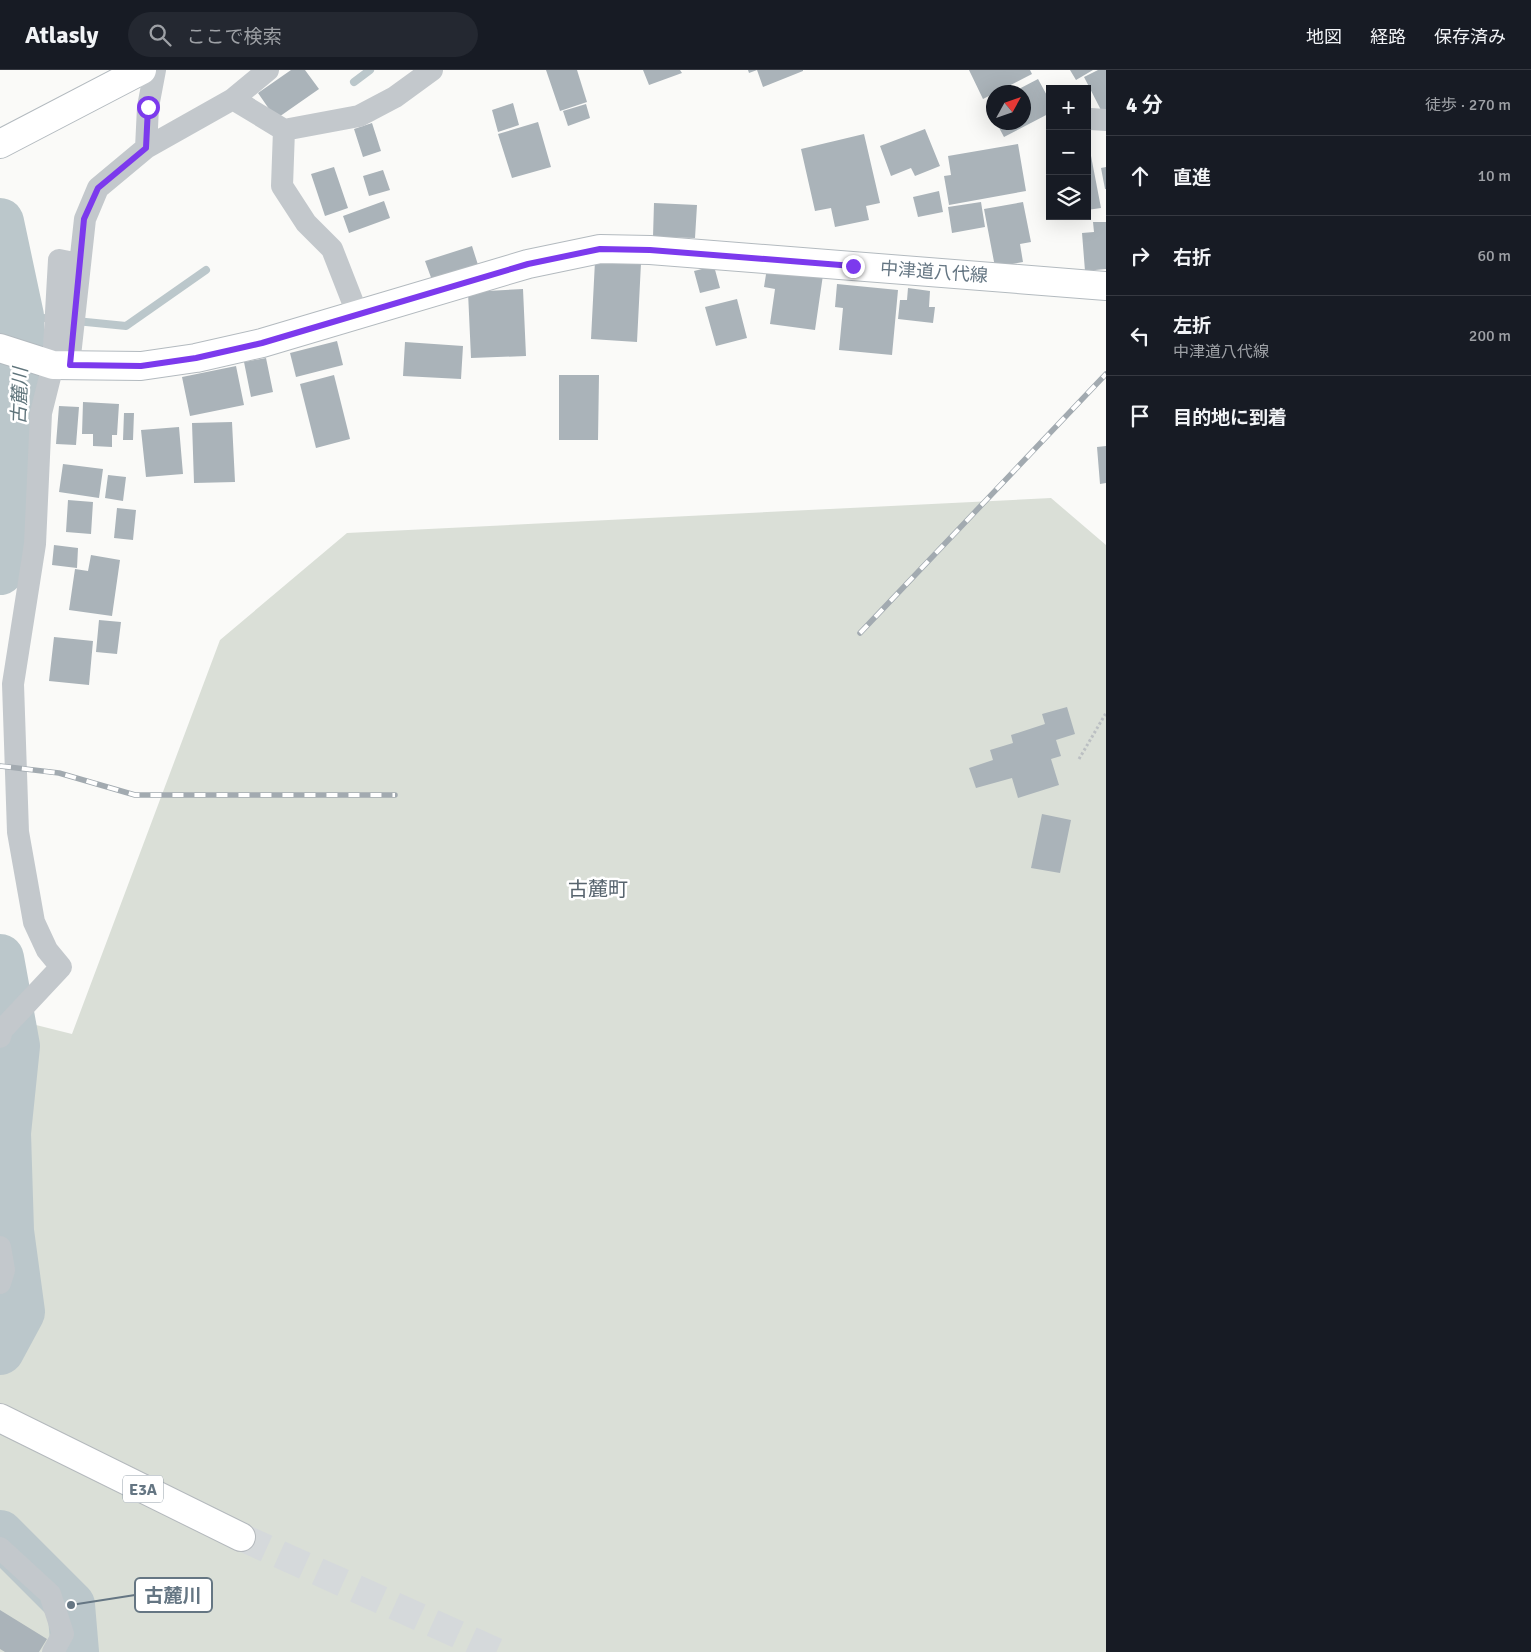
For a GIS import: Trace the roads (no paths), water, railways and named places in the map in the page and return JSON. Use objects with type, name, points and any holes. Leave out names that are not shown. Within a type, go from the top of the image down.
[{"type":"main road","points":[[0,144],[142,70]]},
{"type":"main road","name":"中津道八代線","points":[[0,348],[57,364],[141,366],[196,358],[262,343],[357,313],[528,264],[600,249],[650,250],[1106,286]]},
{"type":"main road","name":"E3A","points":[[0,1418],[241,1538]]},
{"type":"street","points":[[146,148],[148,107],[155,70]]},
{"type":"street","points":[[0,1037],[7,1013],[61,967],[47,950],[34,922],[18,832],[13,684],[35,544],[41,413],[57,364],[58,260],[79,264],[84,219],[98,188],[146,148],[233,99],[268,70]]},
{"type":"street","points":[[233,99],[284,130],[359,116],[395,97],[432,70]]},
{"type":"street","points":[[284,130],[282,186],[306,223],[332,249],[357,313]]},
{"type":"street","points":[[0,1247],[4,1270],[0,1283]]},
{"type":"street","points":[[0,1548],[50,1594],[63,1634],[54,1652]]},
{"type":"waterway","points":[[354,82],[370,70]]},
{"type":"waterway","name":"古麓川","points":[[0,222],[20,316],[20,416],[0,571]]},
{"type":"waterway","points":[[76,321],[126,326],[206,270]]},
{"type":"waterway","points":[[20,316],[55,319]]},
{"type":"waterway","name":"古麓川","points":[[0,958],[16,1046],[7,1133],[10,1231],[21,1312],[0,1351]]},
{"type":"waterway","name":"古麓川","points":[[0,1534],[71,1605],[75,1652]]},
{"type":"tunnel","points":[[241,1537],[497,1652]]},
{"type":"railway","points":[[860,633],[1106,374]]},
{"type":"railway","points":[[0,766],[59,773],[135,795],[395,795]]},
{"type":"place","name":"古麓川","points":[[71,1605]]},
{"type":"district","name":"古麓町","points":[[598,889]]}]
